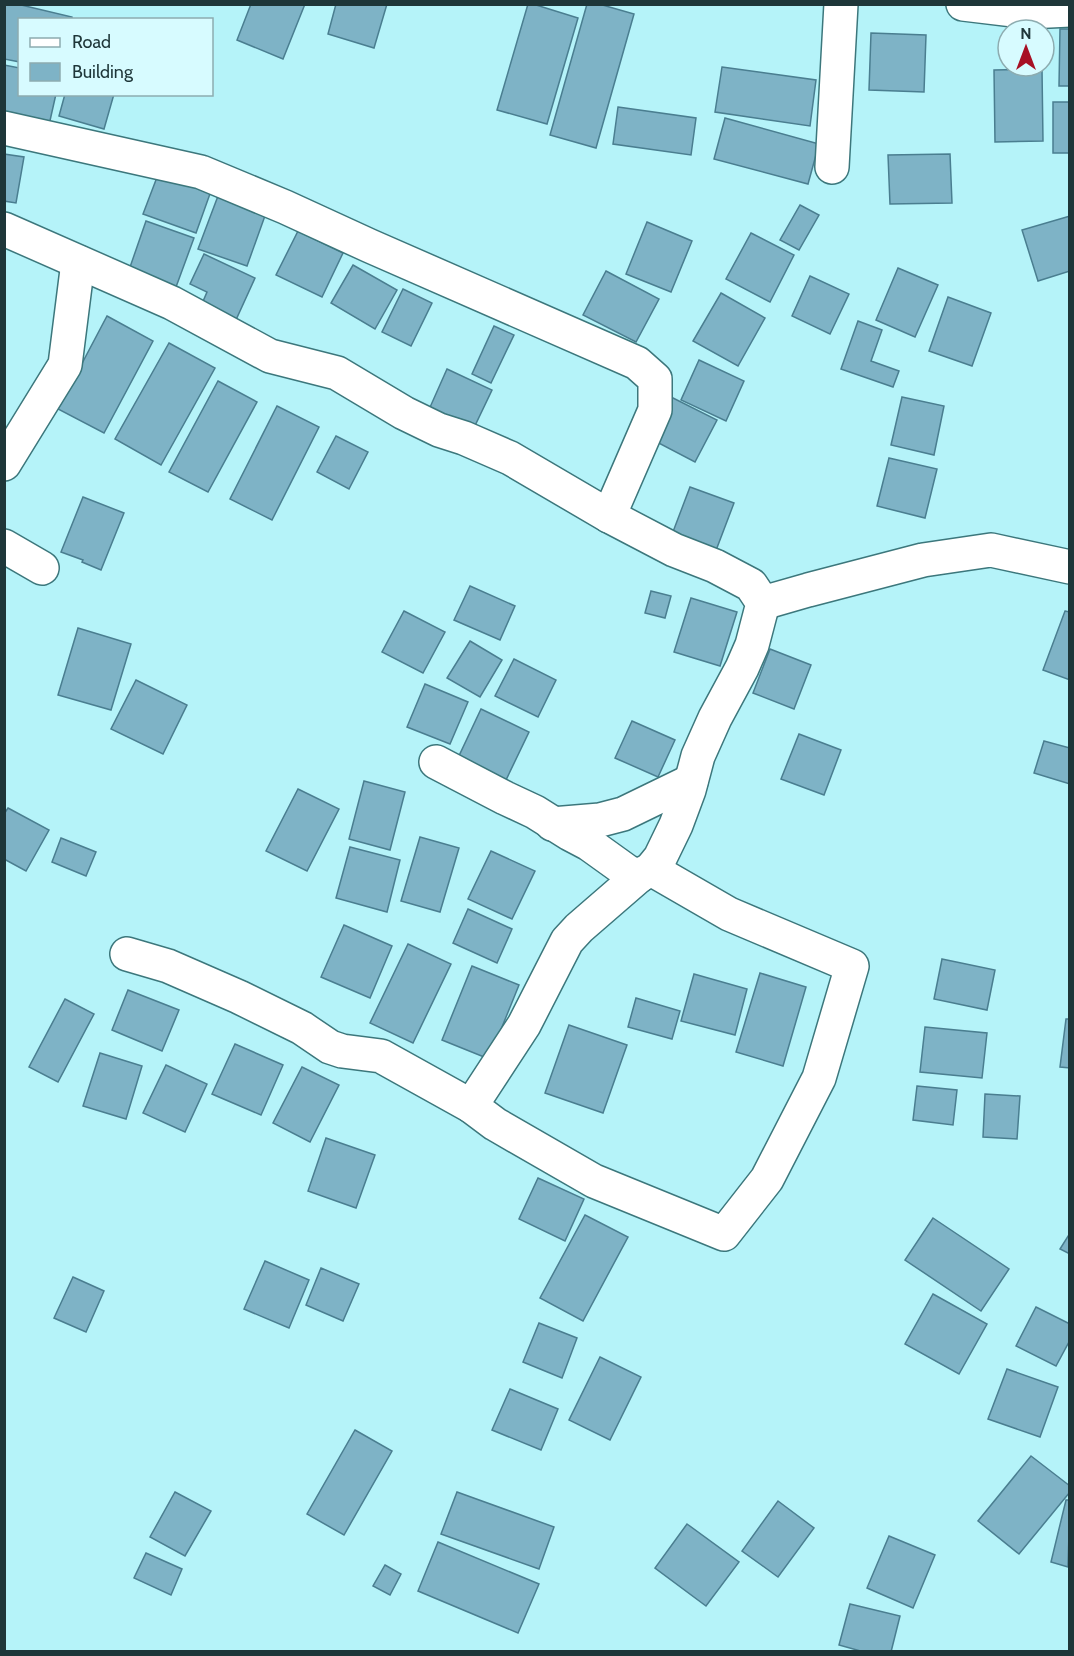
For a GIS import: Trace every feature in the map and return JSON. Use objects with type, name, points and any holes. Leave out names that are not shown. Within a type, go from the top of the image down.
[{"type":"street","points":[[832,167],[841,4]]},
{"type":"street","points":[[963,4],[1029,12],[1070,10]]},
{"type":"street","points":[[4,128],[201,172],[637,363],[655,379],[656,410],[609,516]]},
{"type":"street","points":[[4,230],[172,303],[270,356],[337,373],[404,413],[510,459],[609,516],[674,550],[715,566],[751,585],[763,603],[752,645],[702,747],[676,825],[660,858],[567,941],[524,1025],[471,1106]]},
{"type":"street","points":[[4,464],[65,365],[78,262]]},
{"type":"street","points":[[4,546],[42,568]]},
{"type":"street","points":[[763,603],[923,560],[991,550],[1070,567]]},
{"type":"street","points":[[126,954],[168,966],[230,993],[302,1028],[330,1047],[342,1051],[381,1056],[471,1106],[495,1124],[594,1181],[724,1234],[767,1179],[819,1078],[852,966],[729,914],[645,872],[628,872],[589,844],[535,812],[436,762]]},
{"type":"street","points":[[552,824],[600,820],[623,814],[691,781]]},
{"type":"building","points":[[4,4],[17,4],[72,17],[18,18],[18,62],[4,59]]},
{"type":"building","points":[[251,4],[305,4],[283,59],[237,40]]},
{"type":"building","points":[[336,4],[387,4],[374,48],[328,34]]},
{"type":"building","points":[[528,4],[578,18],[547,124],[497,110]]},
{"type":"building","points":[[587,4],[599,4],[634,14],[596,148],[550,135]]},
{"type":"building","points":[[1060,29],[1070,29],[1070,86],[1059,86]]},
{"type":"building","points":[[871,33],[926,35],[924,92],[869,90]]},
{"type":"building","points":[[4,65],[18,68],[18,96],[56,96],[49,125],[4,116]]},
{"type":"building","points":[[722,67],[816,80],[810,126],[715,112]]},
{"type":"building","points":[[994,70],[996,70],[996,78],[1042,78],[1043,141],[995,142]]},
{"type":"building","points":[[64,96],[113,96],[104,129],[59,116]]},
{"type":"building","points":[[1053,102],[1070,102],[1070,153],[1053,153]]},
{"type":"building","points":[[618,107],[696,118],[691,155],[613,144]]},
{"type":"building","points":[[725,118],[819,144],[808,184],[714,159]]},
{"type":"building","points":[[4,154],[24,157],[16,203],[4,201]]},
{"type":"building","points":[[950,154],[952,203],[890,204],[888,155]]},
{"type":"building","points":[[159,172],[211,191],[196,233],[143,214]]},
{"type":"building","points":[[218,196],[266,213],[247,266],[198,249]]},
{"type":"building","points":[[800,205],[819,215],[799,250],[780,240]]},
{"type":"building","points":[[1070,216],[1070,271],[1038,281],[1022,230]]},
{"type":"building","points":[[146,221],[194,238],[176,287],[129,270]]},
{"type":"building","points":[[647,222],[692,241],[671,292],[626,274]]},
{"type":"building","points":[[298,231],[343,253],[322,297],[276,275]]},
{"type":"building","points":[[751,233],[794,255],[770,302],[726,279]]},
{"type":"building","points":[[204,254],[255,278],[235,322],[201,306],[207,292],[190,284]]},
{"type":"building","points":[[353,265],[397,290],[375,329],[331,303]]},
{"type":"building","points":[[898,268],[938,285],[915,337],[876,320]]},
{"type":"building","points":[[606,271],[659,299],[636,342],[583,315]]},
{"type":"building","points":[[810,276],[849,294],[830,334],[792,316]]},
{"type":"building","points":[[403,289],[432,303],[411,346],[382,332]]},
{"type":"building","points":[[721,293],[765,318],[738,366],[693,341]]},
{"type":"building","points":[[948,297],[991,313],[972,366],[929,351]]},
{"type":"building","points":[[107,316],[153,341],[104,433],[58,409]]},
{"type":"building","points":[[858,321],[882,330],[871,361],[899,371],[893,387],[841,369]]},
{"type":"building","points":[[494,326],[514,335],[491,383],[472,374]]},
{"type":"building","points":[[169,343],[215,368],[161,465],[115,439]]},
{"type":"building","points":[[699,360],[744,381],[726,421],[681,400]]},
{"type":"building","points":[[447,369],[492,390],[471,434],[427,414]]},
{"type":"building","points":[[218,381],[257,402],[208,492],[169,472]]},
{"type":"building","points":[[671,397],[717,420],[695,462],[649,438]]},
{"type":"building","points":[[902,397],[944,406],[934,455],[891,445]]},
{"type":"building","points":[[277,406],[319,427],[272,520],[230,499]]},
{"type":"building","points":[[336,436],[368,452],[349,489],[317,472]]},
{"type":"building","points":[[889,458],[937,469],[925,518],[877,506]]},
{"type":"building","points":[[690,487],[734,503],[715,553],[671,537]]},
{"type":"building","points":[[83,497],[124,513],[101,570],[61,552]]},
{"type":"building","points":[[470,586],[515,606],[500,640],[454,620]]},
{"type":"building","points":[[651,591],[671,596],[665,618],[645,613]]},
{"type":"building","points":[[691,598],[737,612],[720,666],[674,652]]},
{"type":"building","points":[[404,611],[445,632],[423,673],[382,652]]},
{"type":"building","points":[[1065,611],[1070,612],[1070,680],[1043,670]]},
{"type":"building","points":[[78,628],[131,644],[111,710],[58,695]]},
{"type":"building","points":[[470,641],[502,660],[480,697],[447,678]]},
{"type":"building","points":[[770,649],[811,665],[794,709],[753,693]]},
{"type":"building","points":[[514,659],[556,680],[538,717],[495,696]]},
{"type":"building","points":[[136,680],[187,705],[163,754],[111,729]]},
{"type":"building","points":[[425,684],[468,702],[450,744],[407,727]]},
{"type":"building","points":[[481,709],[529,732],[506,780],[458,758]]},
{"type":"building","points":[[632,721],[675,740],[658,777],[615,758]]},
{"type":"building","points":[[799,734],[841,750],[824,795],[781,779]]},
{"type":"building","points":[[1044,741],[1070,748],[1070,784],[1034,773]]},
{"type":"building","points":[[364,781],[405,792],[390,850],[349,839]]},
{"type":"building","points":[[298,789],[339,809],[307,871],[266,851]]},
{"type":"building","points":[[8,808],[49,830],[26,871],[4,859],[4,814]]},
{"type":"building","points":[[420,837],[459,848],[440,912],[401,901]]},
{"type":"building","points":[[61,838],[96,852],[86,876],[52,862]]},
{"type":"building","points":[[350,847],[400,860],[387,912],[336,898]]},
{"type":"building","points":[[491,851],[535,871],[512,919],[468,899]]},
{"type":"building","points":[[468,909],[512,929],[497,963],[453,943]]},
{"type":"building","points":[[344,925],[392,946],[370,998],[321,977]]},
{"type":"building","points":[[408,944],[451,964],[413,1043],[370,1023]]},
{"type":"building","points":[[942,959],[995,970],[987,1010],[934,999]]},
{"type":"building","points":[[472,966],[519,985],[489,1059],[442,1040]]},
{"type":"building","points":[[760,973],[806,987],[783,1066],[736,1052]]},
{"type":"building","points":[[694,974],[747,989],[735,1035],[681,1021]]},
{"type":"building","points":[[128,990],[179,1010],[162,1051],[112,1030]]},
{"type":"building","points":[[636,998],[680,1011],[672,1039],[628,1027]]},
{"type":"building","points":[[65,999],[94,1014],[58,1082],[29,1067]]},
{"type":"building","points":[[1066,1019],[1070,1019],[1070,1068],[1060,1067]]},
{"type":"building","points":[[569,1025],[627,1045],[603,1113],[545,1093]]},
{"type":"building","points":[[925,1027],[987,1033],[982,1078],[920,1072]]},
{"type":"building","points":[[235,1044],[283,1065],[261,1115],[212,1094]]},
{"type":"building","points":[[100,1053],[142,1066],[126,1119],[83,1106]]},
{"type":"building","points":[[166,1065],[207,1084],[185,1132],[143,1113]]},
{"type":"building","points":[[302,1067],[339,1085],[310,1142],[273,1123]]},
{"type":"building","points":[[917,1086],[957,1090],[953,1125],[913,1120]]},
{"type":"building","points":[[985,1094],[1020,1096],[1017,1139],[983,1137]]},
{"type":"building","points":[[326,1138],[375,1155],[356,1208],[308,1191]]},
{"type":"building","points":[[538,1178],[584,1199],[565,1241],[519,1219]]},
{"type":"building","points":[[585,1215],[628,1237],[583,1321],[540,1298]]},
{"type":"building","points":[[933,1218],[1009,1269],[981,1311],[905,1260]]},
{"type":"building","points":[[1070,1233],[1070,1254],[1060,1249]]},
{"type":"building","points":[[265,1261],[309,1280],[289,1328],[244,1309]]},
{"type":"building","points":[[321,1268],[359,1284],[343,1321],[306,1305]]},
{"type":"building","points":[[73,1277],[104,1291],[86,1332],[54,1318]]},
{"type":"building","points":[[933,1294],[987,1324],[959,1374],[905,1344]]},
{"type":"building","points":[[1036,1307],[1070,1324],[1070,1340],[1056,1366],[1016,1346]]},
{"type":"building","points":[[539,1323],[577,1338],[562,1378],[523,1362]]},
{"type":"building","points":[[600,1357],[641,1377],[610,1440],[569,1420]]},
{"type":"building","points":[[1007,1369],[1058,1387],[1040,1437],[988,1419]]},
{"type":"building","points":[[510,1389],[558,1409],[541,1450],[492,1430]]},
{"type":"building","points":[[355,1430],[392,1451],[344,1535],[307,1514]]},
{"type":"building","points":[[1031,1456],[1070,1486],[1070,1492],[1019,1554],[978,1521]]},
{"type":"building","points":[[175,1492],[211,1511],[185,1556],[150,1537]]},
{"type":"building","points":[[457,1492],[554,1527],[539,1569],[441,1534]]},
{"type":"building","points":[[1066,1500],[1070,1500],[1068,1567],[1051,1562]]},
{"type":"building","points":[[778,1501],[814,1528],[778,1577],[742,1551]]},
{"type":"building","points":[[687,1524],[739,1562],[706,1606],[655,1568]]},
{"type":"building","points":[[889,1536],[935,1555],[913,1608],[867,1588]]},
{"type":"building","points":[[438,1542],[539,1584],[518,1633],[418,1591]]},
{"type":"building","points":[[146,1553],[182,1569],[171,1595],[134,1578]]},
{"type":"building","points":[[385,1565],[401,1574],[390,1595],[373,1586]]},
{"type":"building","points":[[850,1604],[900,1616],[891,1652],[864,1652],[839,1645]]}]
